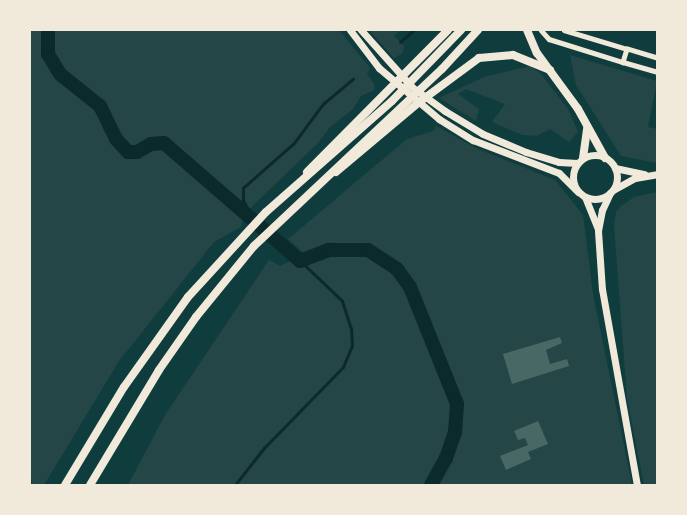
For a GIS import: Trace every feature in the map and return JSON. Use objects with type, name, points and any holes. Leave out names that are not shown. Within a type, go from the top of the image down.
[{"type":"highway","points":[[301,179],[314,162],[418,64],[448,30]]},
{"type":"highway","points":[[65,485],[155,341],[242,236],[301,179],[392,101],[462,30]]},
{"type":"highway","points":[[90,485],[159,370],[196,317],[254,246],[442,69],[478,30]]},
{"type":"highway","points":[[527,30],[537,53],[587,124],[605,158]]},
{"type":"highway","points":[[321,183],[450,77],[480,58],[514,55],[550,70]]},
{"type":"highway","points":[[580,161],[587,124]]},
{"type":"main road","points":[[350,30],[380,68],[429,112],[473,140],[559,173],[581,194],[599,199],[634,178],[655,175]]},
{"type":"main road","points":[[361,30],[412,87],[483,134],[559,162],[580,161],[594,155],[605,158],[615,168],[617,179],[602,210],[598,232],[608,335],[637,485]]},
{"type":"main road","points":[[580,161],[573,181],[598,232]]},
{"type":"main road","points":[[615,168],[655,175]]},
{"type":"street","points":[[541,30],[550,39],[558,42],[657,72]]},
{"type":"street","points":[[564,30],[657,58]]},
{"type":"street","points":[[623,62],[627,49]]},
{"type":"shaded area","points":[[30,30],[339,30],[370,68],[367,74],[375,85],[374,90],[361,96],[353,109],[330,127],[318,143],[244,214],[241,227],[214,242],[119,361],[44,485],[33,485],[30,474]]},
{"type":"shaded area","points":[[369,30],[401,30],[394,36],[404,46],[403,53],[394,58]]},
{"type":"shaded area","points":[[570,55],[657,81],[648,127],[657,129],[657,163],[621,156],[576,85]]},
{"type":"shaded area","points":[[530,66],[541,74],[568,109],[578,132],[569,142],[550,129],[537,136],[522,135],[492,122],[505,104],[466,89],[458,94],[479,109],[476,121],[439,98],[484,77]]},
{"type":"shaded area","points":[[436,126],[478,149],[555,180],[583,215],[593,294],[632,485],[128,485],[165,415],[269,260],[280,266],[305,254],[288,239],[407,139],[433,131]]},
{"type":"shaded area","points":[[657,192],[657,485],[644,485],[627,398],[614,225],[616,212],[621,206],[634,197]]},
{"type":"building","points":[[560,337],[562,343],[546,350],[550,364],[567,359],[569,366],[512,384],[503,354]]},
{"type":"building","points":[[538,421],[548,444],[528,452],[531,459],[506,470],[500,456],[528,445],[525,438],[518,440],[514,431]]},
{"type":"waterway","points":[[48,30],[48,54],[60,74],[100,106],[116,139],[128,152],[137,152],[151,144],[164,143],[300,261],[329,250],[368,250],[397,269],[410,287],[457,404],[455,432],[446,458],[431,485]]},
{"type":"waterway","points":[[400,42],[414,30]]},
{"type":"waterway","points":[[253,220],[243,200],[243,188],[294,143],[323,104],[353,79]]},
{"type":"waterway","points":[[235,485],[264,448],[343,367],[352,346],[351,329],[342,301],[300,261]]}]
